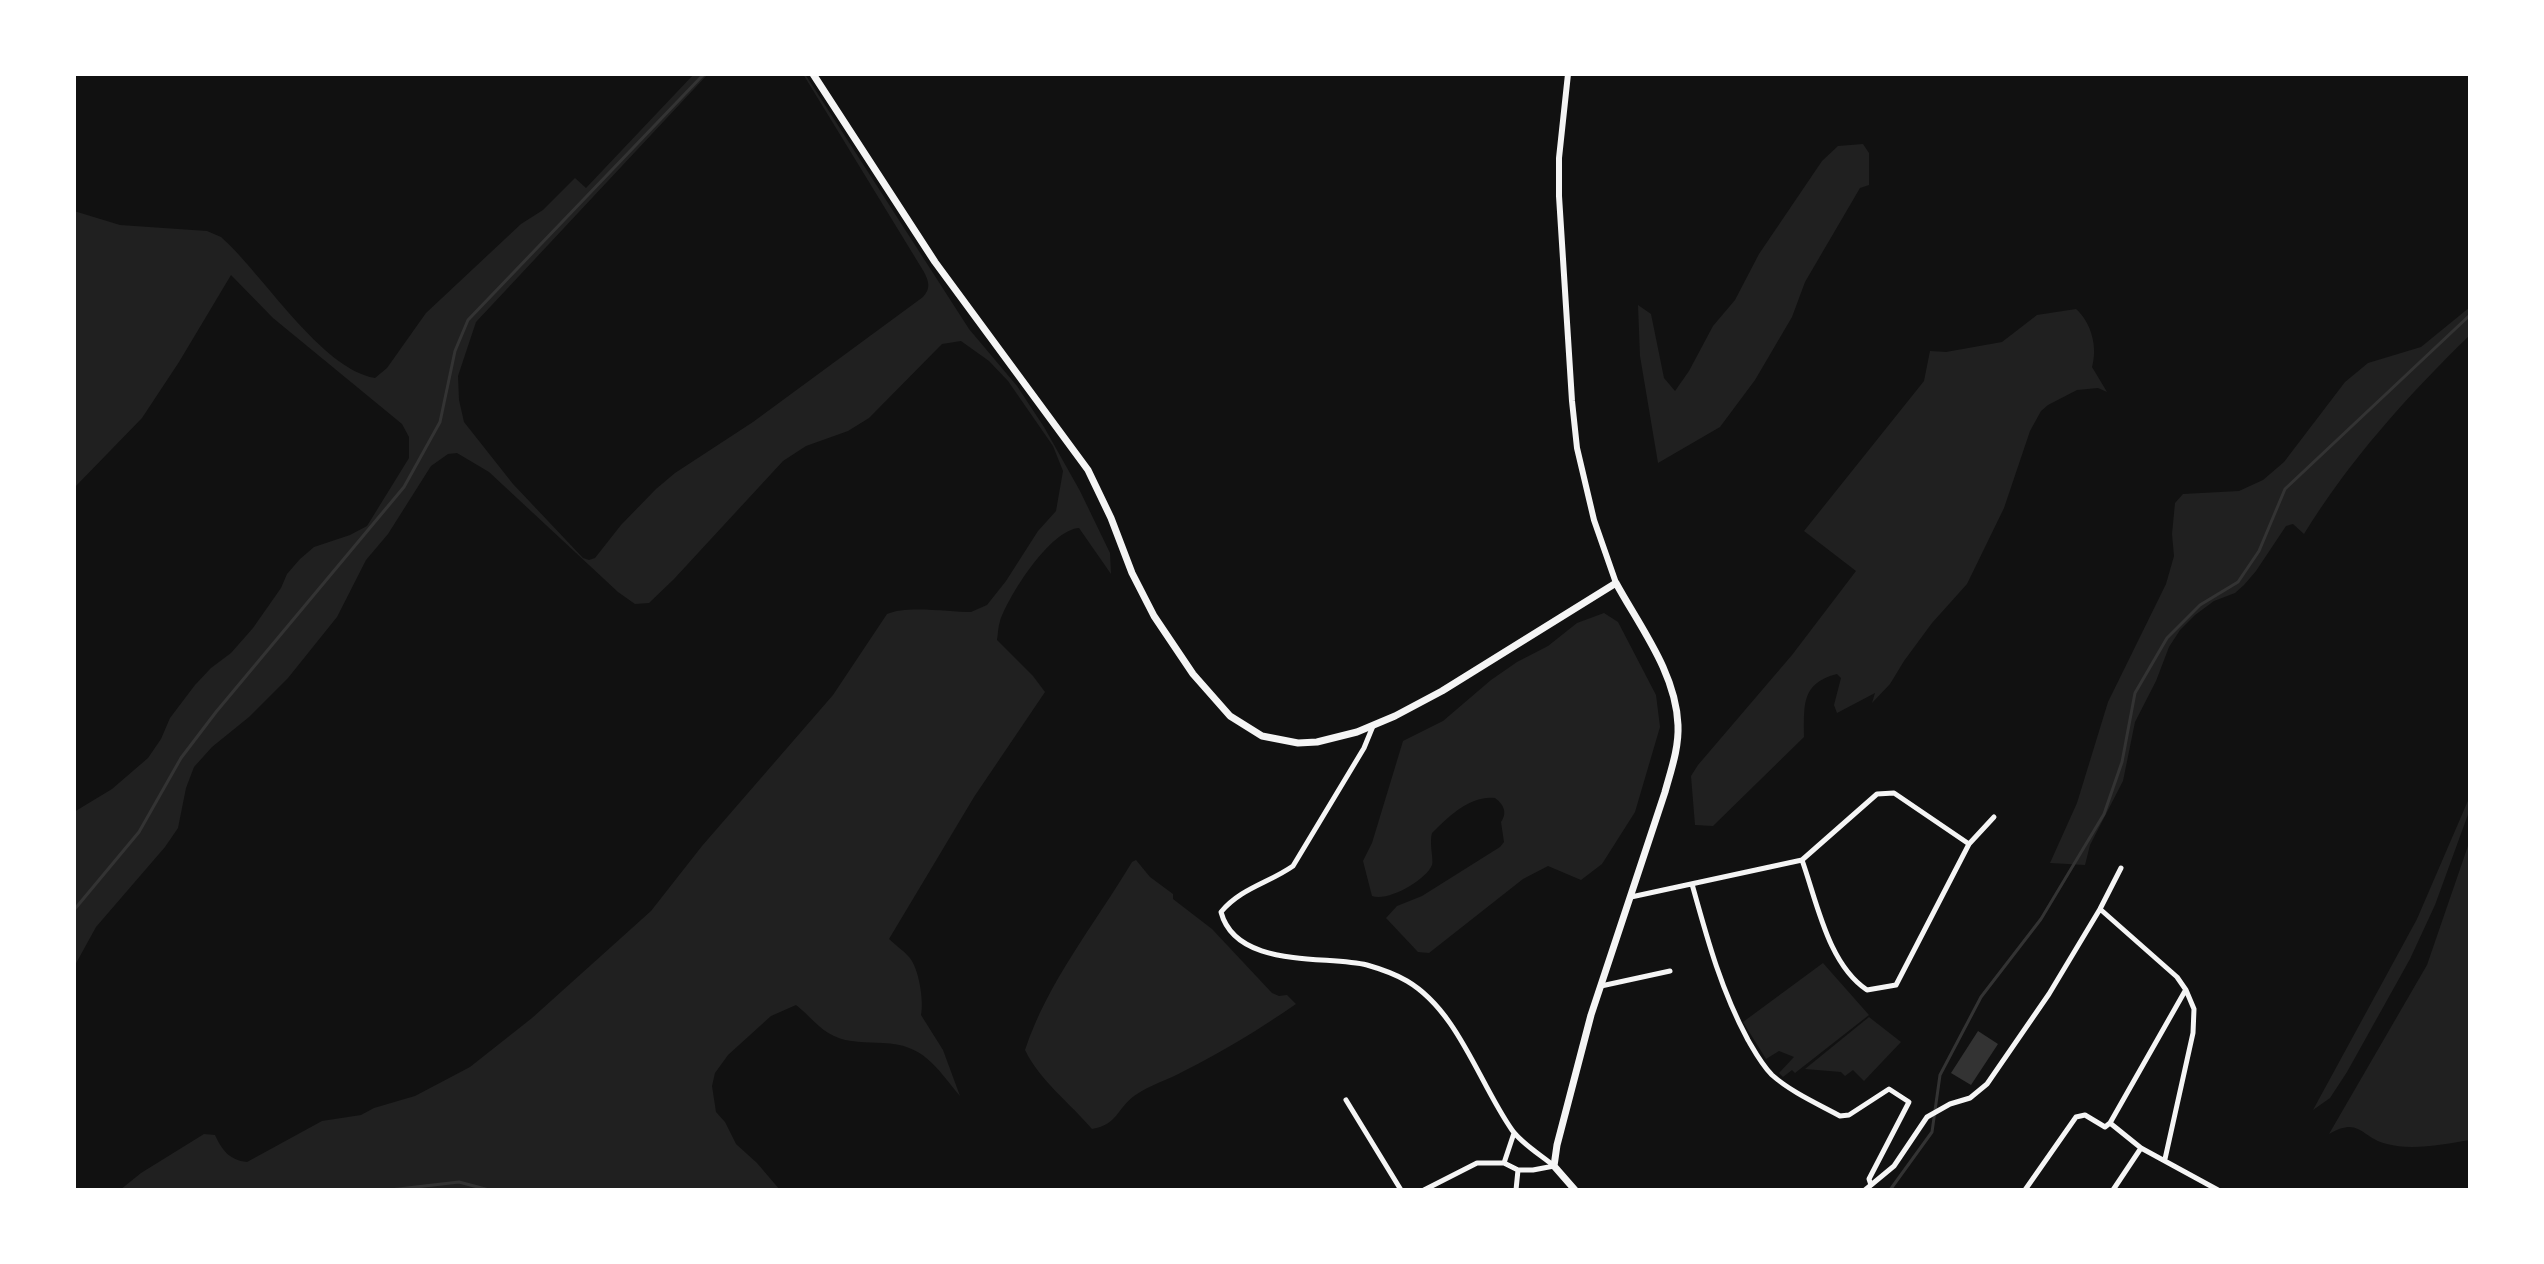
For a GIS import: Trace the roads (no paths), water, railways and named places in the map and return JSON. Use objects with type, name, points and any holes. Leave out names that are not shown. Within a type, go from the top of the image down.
[{"type":"main road","points":[[813,74],[935,262],[1088,470],[1154,616],[1215,702],[1230,716],[1262,736],[1298,743],[1317,742],[1357,732],[1442,691],[1616,583],[1667,675],[1677,713],[1677,740],[1665,792],[1600,986],[1563,1119],[1554,1166],[1575,1190]]},
{"type":"street","points":[[1568,74],[1559,183],[1572,401],[1577,448],[1594,520],[1616,583]]},
{"type":"street","points":[[1373,725],[1364,748],[1293,866],[1252,886],[1229,903],[1221,912],[1225,925],[1246,943],[1269,953],[1366,965],[1388,972],[1420,990],[1450,1023],[1514,1133],[1554,1166]]},
{"type":"street","points":[[1630,897],[1802,860],[1877,794],[1894,793],[1969,844]]},
{"type":"street","points":[[1802,860],[1835,954],[1854,981],[1867,990],[1896,985],[1969,844],[1994,817]]},
{"type":"street","points":[[1865,1190],[1894,1166],[1927,1117],[1950,1104],[1970,1098],[1987,1084],[2049,994],[2121,868]]},
{"type":"street","points":[[1692,884],[1714,966],[1738,1022],[1769,1072],[1781,1083],[1840,1116],[1849,1115],[1889,1089],[1909,1102],[1869,1179],[1871,1185]]},
{"type":"street","points":[[2100,909],[2177,977],[2194,1009],[2193,1033],[2165,1159]]},
{"type":"street","points":[[1600,986],[1670,971]]},
{"type":"street","points":[[2025,1190],[2076,1117],[2085,1115],[2105,1127],[2110,1123],[2186,990]]},
{"type":"street","points":[[1346,1100],[1401,1190]]},
{"type":"street","points":[[2110,1123],[2141,1148],[2218,1190]]},
{"type":"street","points":[[1504,1163],[1514,1133]]},
{"type":"street","points":[[2113,1190],[2141,1148]]},
{"type":"street","points":[[1424,1190],[1477,1163],[1504,1163],[1518,1170],[1554,1166]]},
{"type":"street","points":[[1516,1190],[1518,1170]]},
{"type":"waterway","points":[[74,910],[139,832],[181,758],[216,712],[404,487],[440,422],[455,351],[468,320],[704,74]]},
{"type":"waterway","points":[[1890,1190],[1932,1132],[1940,1075],[1981,997],[2041,919],[2104,814],[2122,762],[2135,693],[2167,638],[2200,605],[2238,582],[2259,551],[2285,489],[2470,315]]},
{"type":"waterway","points":[[390,1190],[459,1182],[489,1190]]}]
